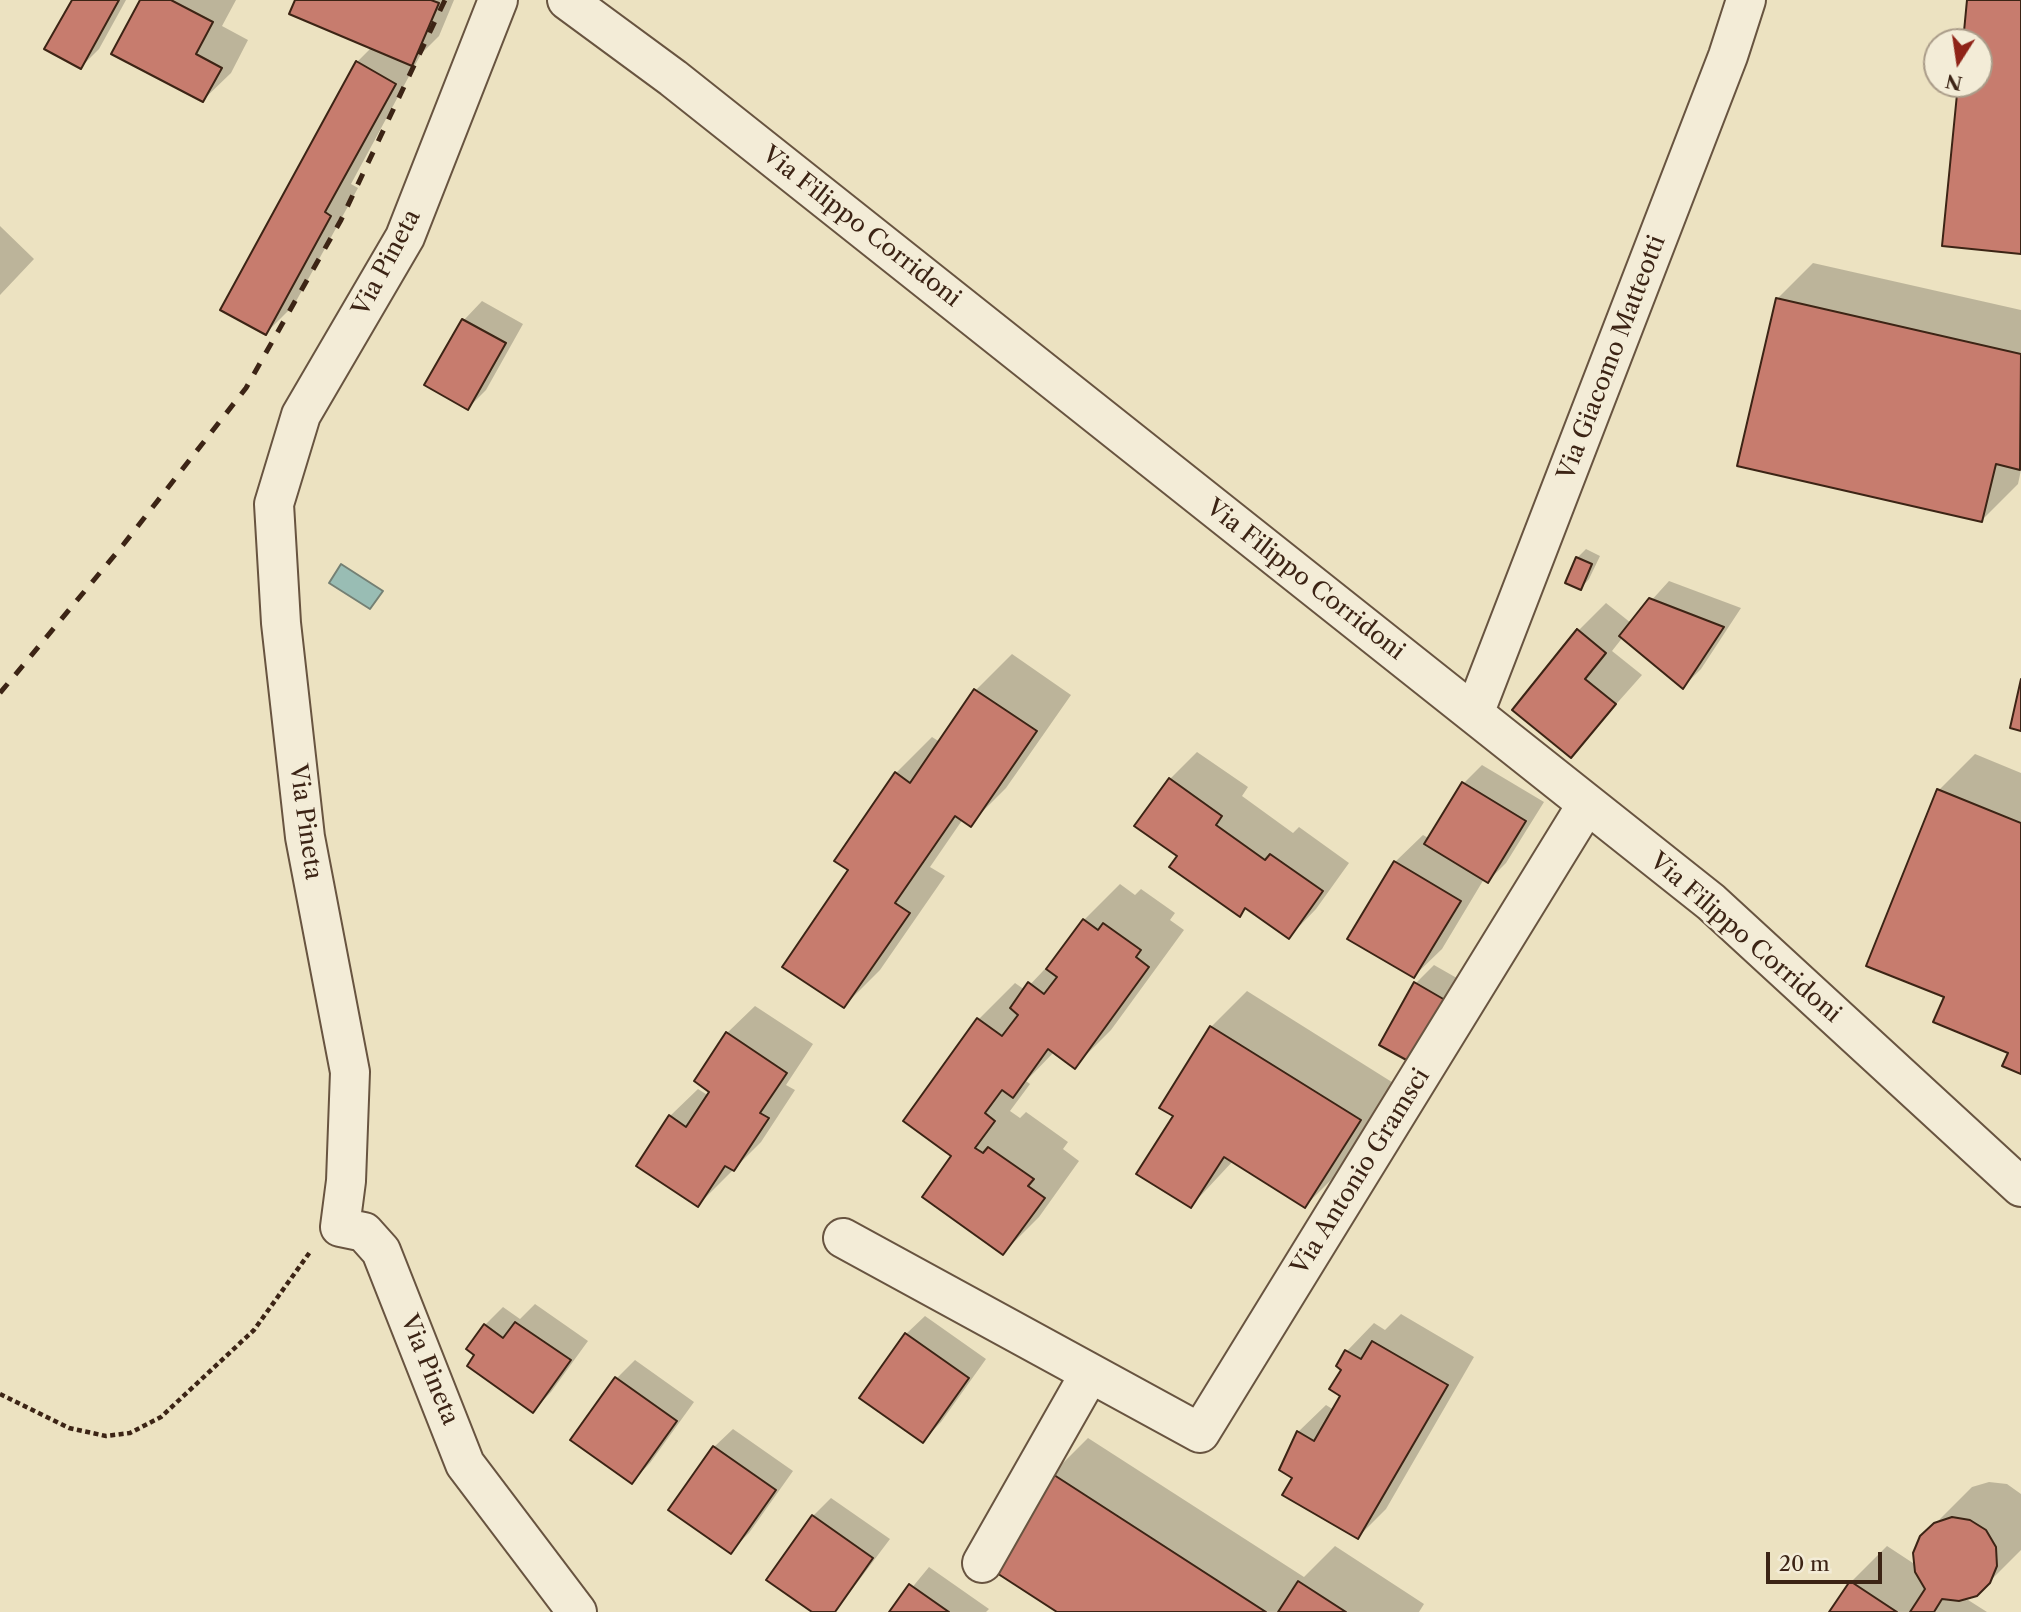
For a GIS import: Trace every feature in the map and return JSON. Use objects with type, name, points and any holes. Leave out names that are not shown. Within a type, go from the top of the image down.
[{"type":"street","name":"Via Pineta","points":[[498,0],[405,237],[301,415],[274,504],[281,623],[305,837],[350,1072],[346,1181],[340,1227],[364,1232],[382,1251],[466,1464],[577,1612]]},
{"type":"street","name":"Via Filippo Corridoni","points":[[567,0],[673,78],[1711,902],[2021,1186]]},
{"type":"street","name":"Via Giacomo Matteotti","points":[[1474,714],[1728,56],[1746,0]]},
{"type":"street","name":"Via Antonio Gramsci","points":[[843,1238],[1200,1433],[1587,804]]},
{"type":"street","points":[[982,1563],[1090,1373]]},
{"type":"path","points":[[0,1394],[69,1428],[106,1436],[130,1433],[161,1417],[254,1330],[317,1243],[340,1227]]},
{"type":"water","points":[[341,564],[383,591],[370,609],[329,583]]},
{"type":"building","points":[[72,0],[119,0],[81,69],[44,49]]},
{"type":"building","points":[[140,0],[171,0],[213,22],[196,54],[222,68],[203,102],[111,54]]},
{"type":"building","points":[[295,0],[431,0],[439,3],[412,66],[289,14]]},
{"type":"building","points":[[1967,0],[2021,0],[2021,254],[1942,246],[1957,98],[1993,98],[1993,28],[1964,28]]},
{"type":"building","points":[[356,61],[396,84],[325,212],[331,216],[266,335],[220,310]]},
{"type":"building","points":[[1776,298],[2021,354],[2020,470],[1996,464],[1982,522],[1737,466]]},
{"type":"building","points":[[462,319],[506,343],[468,410],[424,385]]},
{"type":"building","points":[[1576,557],[1592,564],[1581,590],[1565,583]]},
{"type":"building","points":[[1649,598],[1724,627],[1683,689],[1619,636]]},
{"type":"building","points":[[1577,629],[1606,653],[1585,679],[1616,704],[1571,758],[1512,710]]},
{"type":"building","points":[[2021,679],[2021,731],[2010,728]]},
{"type":"building","points":[[974,689],[1037,731],[971,827],[955,816],[895,903],[910,913],[844,1008],[782,967],[848,870],[834,861],[895,772],[910,783]]},
{"type":"building","points":[[1169,778],[1222,816],[1216,825],[1265,860],[1270,854],[1323,891],[1289,939],[1245,908],[1240,917],[1169,867],[1177,856],[1134,826]]},
{"type":"building","points":[[1462,782],[1526,821],[1488,883],[1424,844]]},
{"type":"building","points":[[1937,789],[2021,823],[2021,1074],[2002,1066],[2008,1053],[1933,1022],[1944,997],[1866,966]]},
{"type":"building","points":[[1394,861],[1461,901],[1414,978],[1347,939]]},
{"type":"building","points":[[1083,919],[1098,930],[1103,923],[1141,950],[1136,957],[1149,967],[1075,1069],[1048,1049],[1013,1098],[1002,1090],[985,1113],[995,1121],[975,1148],[983,1153],[988,1147],[1034,1179],[1028,1186],[1045,1198],[1003,1255],[922,1197],[951,1156],[903,1121],[977,1018],[1002,1036],[1018,1015],[1010,1008],[1028,982],[1044,994],[1057,977],[1046,969]]},
{"type":"building","points":[[1414,982],[1445,1000],[1410,1062],[1379,1045]]},
{"type":"building","points":[[1210,1026],[1361,1120],[1305,1208],[1224,1157],[1191,1208],[1136,1174],[1173,1116],[1159,1108]]},
{"type":"building","points":[[726,1032],[787,1073],[760,1113],[769,1118],[734,1171],[725,1166],[698,1207],[636,1166],[669,1115],[686,1127],[709,1092],[694,1081]]},
{"type":"building","points":[[515,1322],[571,1360],[533,1413],[467,1366],[474,1355],[466,1349],[484,1324],[503,1338]]},
{"type":"building","points":[[905,1333],[969,1378],[923,1443],[859,1398]]},
{"type":"building","points":[[1372,1341],[1448,1385],[1358,1539],[1282,1495],[1292,1478],[1279,1470],[1297,1431],[1314,1441],[1340,1396],[1329,1389],[1341,1370],[1336,1366],[1345,1350],[1361,1359]]},
{"type":"building","points":[[615,1377],[677,1421],[632,1484],[570,1440]]},
{"type":"building","points":[[713,1446],[776,1490],[731,1554],[668,1510]]},
{"type":"building","points":[[1051,1473],[1266,1612],[1057,1612],[989,1568]]},
{"type":"building","points":[[812,1515],[873,1558],[835,1612],[812,1612],[766,1580]]},
{"type":"building","points":[[1952,1517],[1970,1520],[1986,1530],[1996,1547],[1997,1566],[1990,1583],[1977,1596],[1959,1601],[1942,1599],[1934,1612],[1910,1612],[1925,1589],[1915,1572],[1913,1553],[1920,1536],[1934,1523]]},
{"type":"building","points":[[1298,1581],[1346,1612],[1278,1612]]},
{"type":"building","points":[[1850,1581],[1897,1612],[1829,1612]]},
{"type":"building","points":[[909,1584],[949,1612],[889,1612]]},
{"type":"railway","points":[[0,693],[123,545],[246,388],[341,220],[445,0]]}]
